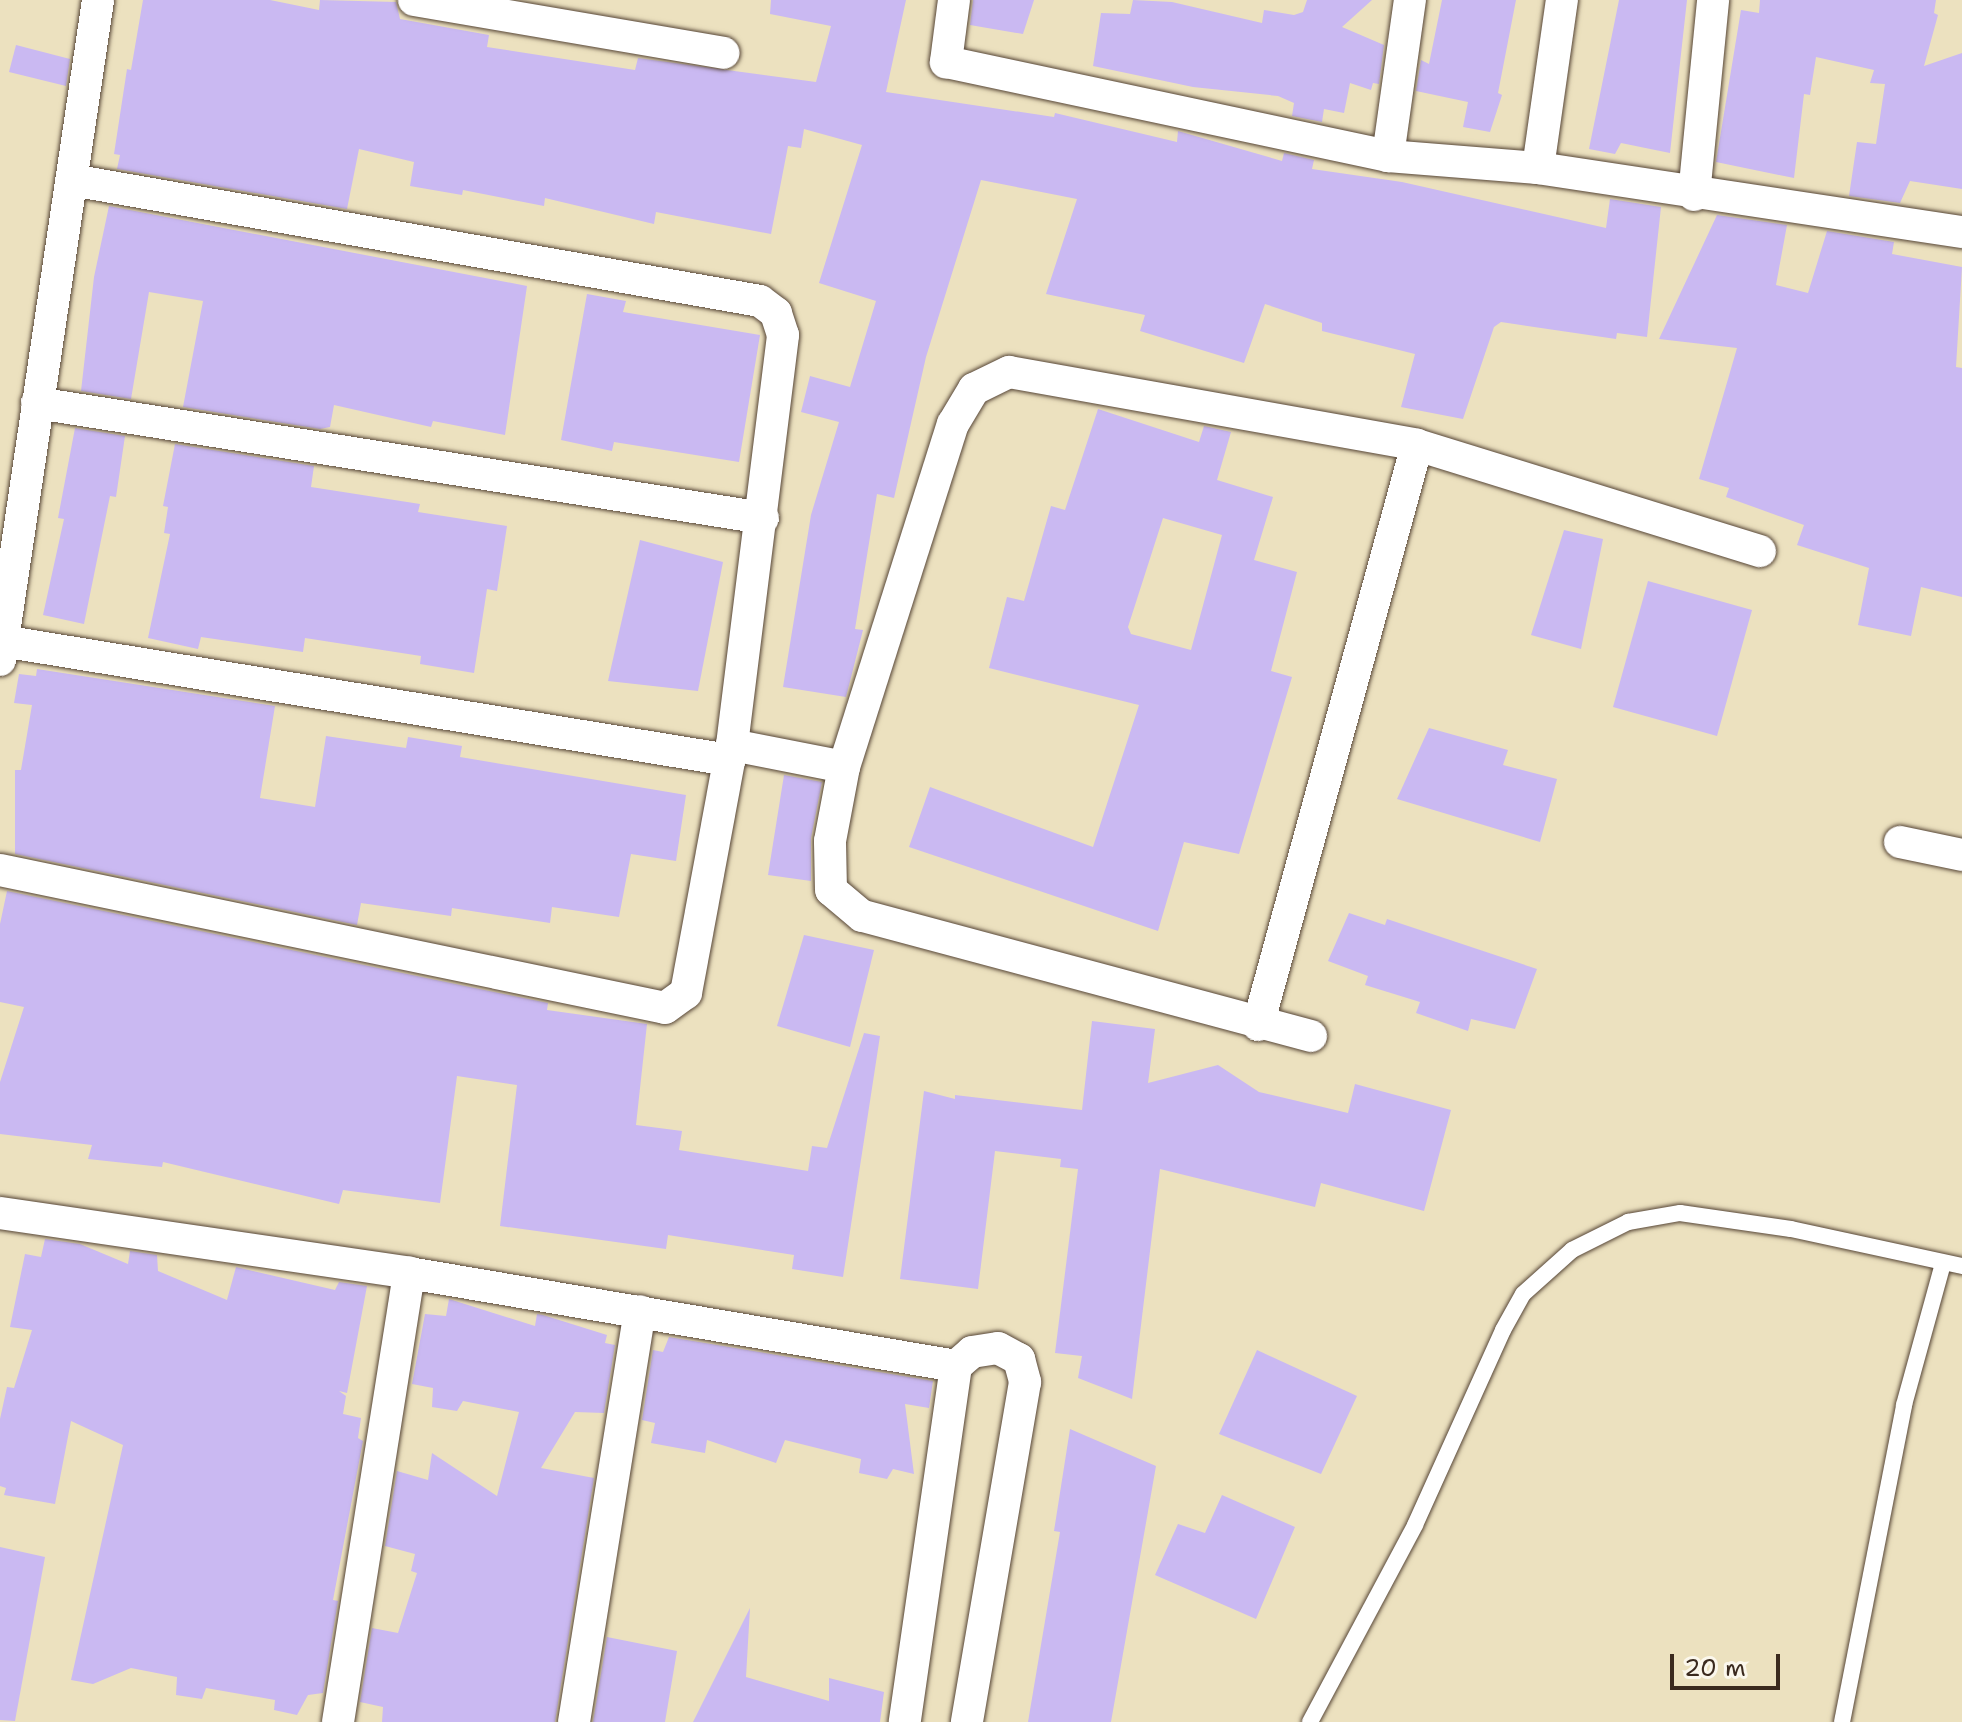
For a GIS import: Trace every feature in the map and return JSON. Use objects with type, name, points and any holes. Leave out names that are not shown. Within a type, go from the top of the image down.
[{"type":"street","points":[[98,0],[1,650],[844,767]]},
{"type":"street","points":[[954,0],[946,62],[1388,156],[1538,168],[1694,195],[1962,232]]},
{"type":"street","points":[[1388,156],[1410,0]]},
{"type":"street","points":[[1538,168],[1562,0]]},
{"type":"street","points":[[1694,195],[1713,0]]},
{"type":"street","points":[[427,1],[724,53]]},
{"type":"street","points":[[0,870],[665,1008],[686,993],[730,753],[763,518],[783,335],[776,313],[760,301],[72,180]]},
{"type":"street","points":[[1311,1036],[1258,1025],[862,916],[831,890],[830,841],[844,767],[953,424],[974,389],[1009,372],[1417,445],[1760,551]]},
{"type":"street","points":[[37,403],[763,518]]},
{"type":"street","points":[[1258,1025],[1417,445]]},
{"type":"street","points":[[1900,842],[1962,855]]},
{"type":"street","points":[[0,1213],[409,1273],[956,1366]]},
{"type":"street","points":[[338,1722],[409,1273]]},
{"type":"street","points":[[574,1722],[640,1311]]},
{"type":"street","points":[[905,1722],[956,1366],[972,1352],[998,1348],[1019,1359],[1025,1382],[967,1722]]},
{"type":"lane","points":[[1310,1722],[1415,1525],[1523,1294],[1572,1250],[1628,1222],[1680,1213],[1791,1229],[1962,1266]]},
{"type":"lane","points":[[1842,1722],[1904,1405],[1943,1263]]},
{"type":"building","points":[[143,0],[270,0],[319,10],[320,0],[396,2],[400,19],[489,35],[487,47],[635,70],[638,58],[816,82],[831,26],[770,14],[771,0],[906,0],[886,92],[1054,117],[1055,113],[1177,142],[1178,131],[1282,161],[1284,153],[1314,160],[1312,169],[1402,182],[1606,228],[1610,199],[1661,207],[1647,337],[1617,333],[1616,339],[1501,322],[1494,327],[1463,419],[1401,407],[1415,354],[1322,331],[1322,323],[1265,304],[1244,363],[1140,331],[1145,315],[1046,294],[1077,199],[981,180],[926,357],[894,498],[877,494],[855,629],[863,630],[846,697],[783,687],[811,515],[839,422],[801,412],[810,376],[850,387],[876,301],[819,283],[862,145],[804,129],[801,148],[788,146],[771,234],[656,212],[654,224],[545,198],[544,206],[463,190],[462,195],[410,186],[414,162],[359,149],[347,209],[117,169],[120,155],[114,154],[127,69],[131,70]]},
{"type":"building","points":[[973,0],[1034,0],[1023,34],[970,25]]},
{"type":"building","points":[[1133,0],[1172,2],[1262,23],[1264,10],[1294,15],[1303,12],[1307,0],[1372,0],[1342,27],[1384,45],[1379,84],[1373,83],[1371,90],[1350,83],[1344,113],[1324,109],[1322,122],[1292,116],[1294,103],[1278,96],[1193,87],[1093,66],[1101,13],[1130,14]]},
{"type":"building","points":[[1442,0],[1516,0],[1498,93],[1502,95],[1490,132],[1463,127],[1468,102],[1416,91],[1421,60],[1429,64]]},
{"type":"building","points":[[1619,0],[1687,0],[1670,153],[1621,143],[1615,154],[1589,149]]},
{"type":"building","points":[[1760,0],[1936,0],[1934,13],[1938,15],[1924,66],[1962,53],[1962,189],[1910,181],[1900,203],[1849,196],[1857,142],[1876,144],[1885,84],[1870,83],[1874,70],[1816,57],[1810,95],[1804,94],[1794,178],[1716,162],[1741,10],[1759,13]]},
{"type":"building","points":[[16,45],[70,59],[66,86],[9,72]]},
{"type":"building","points":[[109,206],[527,286],[505,435],[433,421],[431,427],[334,405],[330,427],[320,429],[183,407],[203,301],[149,292],[131,399],[81,391],[94,277]]},
{"type":"building","points":[[1717,215],[1787,225],[1776,285],[1808,293],[1827,231],[1894,242],[1892,254],[1962,267],[1956,367],[1962,368],[1962,597],[1921,587],[1911,636],[1858,625],[1869,568],[1797,545],[1804,525],[1726,497],[1729,488],[1699,479],[1737,348],[1659,339]]},
{"type":"building","points":[[587,294],[626,301],[623,312],[760,335],[739,462],[614,442],[612,451],[561,440]]},
{"type":"building","points":[[1098,409],[1199,442],[1204,426],[1231,432],[1217,480],[1273,497],[1254,560],[1297,572],[1271,671],[1292,677],[1239,854],[1184,842],[1158,931],[909,847],[930,787],[1093,847],[1139,705],[989,668],[1007,597],[1024,601],[1051,506],[1065,510]],"holes":[[[1163,518],[1222,535],[1191,650],[1131,634],[1128,627]]]},
{"type":"building","points":[[75,428],[125,436],[116,497],[110,496],[84,624],[43,615],[64,519],[58,518]]},
{"type":"building","points":[[175,444],[314,466],[311,487],[420,504],[418,512],[507,526],[497,591],[487,589],[474,673],[420,664],[421,656],[305,638],[303,652],[201,637],[198,649],[148,638],[170,534],[164,533],[168,507],[163,506]]},
{"type":"building","points":[[1564,530],[1603,539],[1581,649],[1531,635]]},
{"type":"building","points":[[640,540],[723,562],[698,691],[608,681]]},
{"type":"building","points":[[1648,581],[1752,610],[1717,736],[1613,707]]},
{"type":"building","points":[[37,669],[275,706],[260,798],[315,807],[326,736],[406,748],[408,737],[462,746],[460,757],[686,795],[676,861],[631,854],[619,917],[552,907],[550,923],[452,908],[451,916],[361,903],[357,925],[15,854],[15,770],[21,770],[32,705],[14,703],[19,674],[36,676]]},
{"type":"building","points":[[1429,728],[1508,750],[1503,765],[1557,779],[1540,842],[1397,799]]},
{"type":"building","points":[[784,775],[822,782],[811,838],[811,881],[768,875]]},
{"type":"building","points":[[7,891],[548,1003],[547,1010],[647,1024],[636,1125],[682,1131],[679,1150],[808,1171],[812,1146],[827,1148],[864,1033],[880,1036],[843,1277],[792,1269],[794,1255],[668,1235],[666,1249],[500,1226],[517,1085],[457,1076],[440,1203],[343,1190],[339,1204],[163,1162],[162,1167],[88,1159],[92,1145],[0,1134],[0,1082],[24,1007],[0,1002],[0,924]]},
{"type":"building","points":[[1349,913],[1385,925],[1387,919],[1537,969],[1515,1029],[1471,1019],[1468,1031],[1416,1013],[1420,1002],[1365,985],[1368,976],[1328,961]]},
{"type":"building","points":[[804,935],[874,950],[850,1047],[777,1026]]},
{"type":"building","points":[[1092,1021],[1155,1029],[1148,1083],[1218,1065],[1259,1092],[1348,1113],[1355,1084],[1451,1110],[1424,1211],[1321,1183],[1315,1207],[1160,1169],[1132,1399],[1078,1378],[1082,1356],[1055,1353],[1078,1169],[1060,1167],[1061,1159],[995,1151],[978,1289],[900,1279],[924,1091],[955,1099],[955,1095],[1082,1110]]},
{"type":"building","points":[[45,1239],[80,1244],[128,1264],[130,1251],[157,1255],[158,1271],[227,1300],[236,1267],[335,1290],[339,1282],[367,1286],[347,1393],[339,1391],[346,1396],[343,1414],[361,1418],[358,1438],[363,1441],[333,1600],[338,1601],[323,1693],[308,1695],[297,1715],[274,1710],[275,1700],[206,1688],[202,1699],[176,1695],[177,1677],[131,1668],[93,1684],[71,1680],[123,1445],[71,1421],[55,1504],[4,1495],[6,1488],[0,1486],[0,1419],[7,1387],[14,1388],[32,1330],[10,1327],[25,1254],[41,1257]]},
{"type":"building","points":[[449,1299],[535,1326],[537,1314],[543,1315],[607,1335],[605,1343],[615,1345],[604,1413],[575,1412],[541,1468],[594,1478],[555,1722],[382,1722],[383,1707],[360,1702],[372,1628],[398,1633],[417,1573],[411,1571],[415,1554],[385,1546],[397,1471],[428,1480],[432,1453],[497,1496],[519,1412],[463,1401],[457,1411],[432,1407],[433,1388],[412,1384],[425,1314],[446,1316]]},
{"type":"building","points":[[669,1337],[933,1381],[929,1408],[905,1404],[914,1474],[893,1469],[887,1479],[859,1473],[861,1459],[785,1440],[776,1463],[707,1440],[705,1453],[651,1443],[655,1423],[642,1420],[653,1350],[663,1352]]},
{"type":"building","points":[[1257,1350],[1357,1396],[1321,1474],[1219,1434]]},
{"type":"building","points":[[1070,1429],[1156,1466],[1111,1722],[1028,1722],[1060,1532],[1054,1531]]},
{"type":"building","points":[[1222,1495],[1295,1527],[1256,1619],[1155,1575],[1178,1524],[1205,1533]]},
{"type":"building","points":[[0,1547],[45,1557],[15,1721],[0,1720]]},
{"type":"building","points":[[750,1608],[746,1677],[829,1701],[829,1678],[884,1692],[880,1722],[693,1722]]},
{"type":"building","points":[[607,1637],[677,1651],[665,1722],[593,1722]]}]
